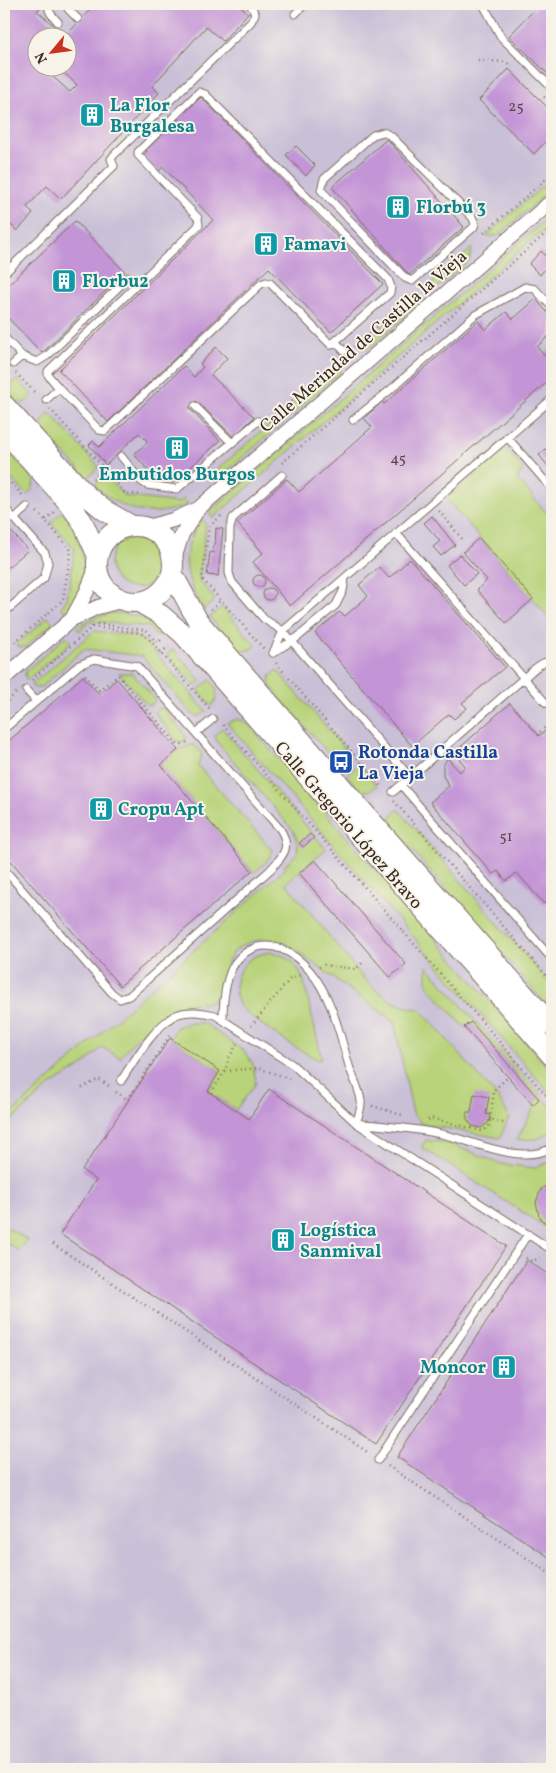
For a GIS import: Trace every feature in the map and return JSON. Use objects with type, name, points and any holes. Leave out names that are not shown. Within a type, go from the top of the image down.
[{"type":"main road","points":[[4,405],[86,495],[104,510],[162,537],[167,544],[172,567],[169,580],[160,592],[147,600],[132,601],[116,597],[103,584],[98,561],[82,521],[67,501],[4,430]]},
{"type":"main road","points":[[98,561],[100,549],[110,535],[124,528],[139,527]]},
{"type":"main road","name":"Calle Gregorio López Bravo","points":[[172,567],[198,621],[552,1026]]},
{"type":"main road","name":"Calle Gregorio López Bravo","points":[[132,601],[162,615],[176,627],[552,1056]]},
{"type":"street","name":"Calle Merindad de Castilla la Vieja","points":[[172,567],[182,534],[198,509],[552,201]]},
{"type":"street","name":"Calle Merindad de Castilla la Vieja","points":[[139,527],[173,520],[198,509]]},
{"type":"street","points":[[70,621],[87,591],[98,561]]},
{"type":"street","points":[[4,678],[70,621],[98,607],[132,601]]},
{"type":"lane","points":[[51,4],[49,10],[58,22]]},
{"type":"lane","points":[[68,4],[68,9],[78,19]]},
{"type":"lane","points":[[5,272],[114,166],[111,159],[114,155],[251,22],[255,14],[250,4]]},
{"type":"lane","points":[[295,14],[305,4]]},
{"type":"lane","points":[[483,4],[501,37],[552,88]]},
{"type":"lane","points":[[199,92],[205,94],[388,279],[391,287],[390,293],[331,345],[270,284],[266,282],[258,286],[105,431],[99,430],[59,388],[50,378],[48,371],[199,225],[198,218],[138,155],[138,152],[199,92]]},
{"type":"lane","points":[[408,280],[412,281],[471,235],[475,222],[391,136],[383,132],[373,135],[324,179],[321,190],[416,289]]},
{"type":"lane","points":[[4,337],[22,356],[38,362],[47,356],[129,277]]},
{"type":"lane","points":[[352,420],[389,391],[475,315],[525,287],[535,289],[552,308]]},
{"type":"lane","points":[[336,342],[344,351]]},
{"type":"lane","points":[[12,366],[22,356]]},
{"type":"lane","points":[[46,400],[59,388]]},
{"type":"lane","points":[[345,578],[343,591],[336,605],[295,639],[273,653],[283,631],[552,399]]},
{"type":"lane","points":[[195,406],[232,444]]},
{"type":"lane","points":[[120,456],[147,485],[177,489],[199,475],[258,421]]},
{"type":"lane","points":[[507,437],[552,489]]},
{"type":"lane","points":[[282,475],[233,518],[230,528],[229,573],[237,589],[264,619],[295,639],[410,776]]},
{"type":"lane","points":[[4,507],[45,553],[48,563],[44,578],[4,613]]},
{"type":"lane","points":[[14,519],[27,507]]},
{"type":"lane","points":[[396,533],[545,702],[552,706]]},
{"type":"lane","points":[[4,728],[79,664],[94,659],[137,666],[280,829],[285,837],[286,849],[283,856],[270,870],[129,996],[120,999],[112,993],[4,869]]},
{"type":"lane","points":[[391,794],[538,666],[547,661],[552,661]]},
{"type":"lane","points":[[26,690],[36,701]]},
{"type":"lane","points":[[196,733],[213,718]]},
{"type":"lane","points":[[401,785],[552,959]]},
{"type":"lane","points":[[223,1020],[223,1005],[233,967],[241,956],[253,948],[274,946],[285,950],[310,971],[325,992],[362,1102],[356,1123]]},
{"type":"lane","points":[[121,1081],[161,1026],[177,1014],[205,1012],[215,1015],[292,1065],[356,1123],[552,1250]]},
{"type":"lane","points":[[356,1123],[438,1133],[521,1154],[543,1153],[552,1148]]},
{"type":"lane","points":[[378,1460],[528,1234]]},
{"type":"path","points":[[478,60],[506,62],[513,66]]},
{"type":"path","points":[[539,92],[552,105]]},
{"type":"path","points":[[277,467],[552,228]]},
{"type":"path","points":[[12,366],[37,395]]},
{"type":"path","points":[[50,409],[105,469]]},
{"type":"path","points":[[431,503],[463,540]]},
{"type":"path","points":[[226,512],[209,527],[202,580],[266,652]]},
{"type":"path","points":[[55,608],[70,621],[78,635],[91,624],[146,630],[158,643],[176,627]]},
{"type":"path","points":[[14,642],[50,611]]},
{"type":"path","points":[[161,653],[210,709]]},
{"type":"path","points":[[270,656],[383,788]]},
{"type":"path","points":[[81,675],[84,674],[99,690],[118,675],[177,744],[184,744],[189,741]]},
{"type":"path","points":[[540,732],[552,722]]},
{"type":"path","points":[[222,724],[552,1102]]},
{"type":"path","points":[[391,794],[552,982]]},
{"type":"path","points":[[211,1093],[225,1071],[229,1058],[238,1042],[290,979],[324,965],[356,969],[363,962]]},
{"type":"path","points":[[82,1088],[99,1079],[128,1100],[172,1033]]},
{"type":"path","points":[[231,1037],[238,1042]]},
{"type":"path","points":[[490,1119],[494,1090],[508,1077]]},
{"type":"path","points":[[53,1244],[552,1575]]},
{"type":"path","points":[[521,1265],[526,1257],[532,1261],[546,1257]]},
{"type":"shaded area","points":[[4,4],[552,4],[552,1769],[4,1769]]},
{"type":"green space","points":[[552,178],[552,189],[498,236],[486,236]]},
{"type":"green space","points":[[552,214],[552,222],[213,518],[209,513]]},
{"type":"green space","points":[[472,248],[469,261],[433,291],[427,288]]},
{"type":"green space","points":[[415,298],[418,305],[368,349],[359,348]]},
{"type":"green space","points":[[339,364],[341,372],[218,479],[211,475]]},
{"type":"green space","points":[[17,379],[33,396],[24,403],[17,402],[11,395],[12,385]]},
{"type":"green space","points":[[50,413],[99,467],[87,478],[43,431],[43,421]]},
{"type":"green space","points":[[4,446],[33,479],[33,488],[27,495],[4,471]]},
{"type":"green space","points":[[506,449],[523,469],[517,479],[552,519],[552,621],[446,499]]},
{"type":"green space","points":[[105,475],[124,496],[179,503],[184,499],[188,504],[162,512],[138,511],[115,502],[94,485]]},
{"type":"green space","points":[[63,511],[77,536],[84,562],[80,588],[65,612],[61,607],[67,599],[75,549],[51,522]]},
{"type":"green space","points":[[202,519],[206,524],[199,580],[215,600],[204,609],[192,586],[186,564],[190,542]]},
{"type":"green space","points":[[135,538],[153,545],[160,563],[153,581],[135,588],[117,581],[110,563],[117,545]]},
{"type":"green space","points":[[222,607],[256,646],[249,650],[239,650],[227,638],[210,617]]},
{"type":"green space","points":[[114,613],[140,618],[164,630],[157,637],[149,627],[91,621],[79,631],[77,627],[92,618]]},
{"type":"green space","points":[[48,617],[53,623],[25,647],[16,645]]},
{"type":"green space","points":[[94,631],[135,636],[146,642],[206,711],[200,716],[192,714],[142,656],[84,649],[41,687],[35,688],[31,685]]},
{"type":"green space","points":[[66,636],[71,642],[27,680],[26,671]]},
{"type":"green space","points":[[173,649],[201,681],[195,686],[167,654]]},
{"type":"green space","points":[[277,670],[347,751],[335,761],[269,685],[270,677]]},
{"type":"green space","points":[[119,673],[132,673],[155,699],[153,703],[147,705]]},
{"type":"green space","points":[[210,680],[217,693],[216,699],[211,706],[198,690]]},
{"type":"green space","points":[[159,708],[164,709],[186,736],[186,740],[178,742],[157,716],[155,711]]},
{"type":"green space","points":[[238,719],[247,723],[552,1072],[552,1096],[227,723]]},
{"type":"green space","points":[[222,728],[326,849],[286,883],[367,982],[391,1001],[410,1008],[420,1009],[499,1099],[509,1117],[500,1138],[422,1124],[413,1114],[394,1021],[290,946],[276,940],[257,940],[240,947],[235,951],[227,964],[219,992],[211,1002],[183,1005],[172,1009],[131,1044],[120,1058],[102,1047],[85,1064],[50,1086],[4,1127],[4,1120],[286,868],[284,866],[297,854],[298,842],[293,830],[217,742],[215,735]]},
{"type":"green space","points":[[194,744],[202,753],[198,766],[273,851],[266,862],[254,873],[161,765],[178,750]]},
{"type":"green space","points":[[359,764],[377,786],[361,792],[347,775]]},
{"type":"green space","points":[[398,809],[552,986],[552,1011],[387,821]]},
{"type":"green space","points":[[272,952],[291,960],[303,978],[322,1057],[319,1060],[276,1035],[243,1009],[237,1000],[236,983],[243,967],[253,957]]},
{"type":"green space","points":[[427,966],[552,1108],[552,1132],[537,1139],[517,1140],[534,1107],[533,1105],[539,1099],[471,1022],[464,1027],[427,985]]},
{"type":"green space","points":[[189,1023],[204,1023],[244,1051],[253,1064],[256,1083],[236,1110],[208,1091],[220,1071],[170,1038],[177,1027]]},
{"type":"green space","points":[[426,1140],[451,1144],[501,1164],[535,1168],[552,1161],[552,1231],[421,1147]]},
{"type":"green space","points":[[4,1225],[27,1240],[19,1251],[4,1241]]},
{"type":"building","name":"La Flor Burgalesa","points":[[4,4],[44,4],[37,11],[57,28],[28,28],[28,78],[54,78],[70,92],[77,85],[70,78],[78,78],[78,28],[73,28],[95,4],[238,4],[248,13],[223,41],[206,27],[152,86],[159,93],[61,199],[47,186],[27,207],[33,214],[17,231],[11,225],[4,233]]},
{"type":"building","points":[[540,4],[552,4],[552,78],[509,36]]},
{"type":"building","points":[[509,69],[552,112],[552,135],[534,154],[479,100]]},
{"type":"building","name":"Famavi","points":[[201,97],[383,284],[331,332],[269,268],[108,422],[59,370],[213,220],[163,167],[158,172],[143,156],[146,150]]},
{"type":"building","name":"Florbú 3","points":[[387,139],[464,227],[409,275],[332,187]]},
{"type":"building","points":[[296,146],[315,165],[306,176],[286,155]]},
{"type":"building","name":"Florbu2","points":[[75,221],[125,272],[42,353],[4,314],[4,289]]},
{"type":"building","points":[[541,251],[551,262],[540,275],[529,264]]},
{"type":"building","points":[[536,299],[552,318],[552,333],[537,347],[544,355],[551,349],[552,351],[552,378],[290,606],[253,562],[263,553],[237,523],[287,479],[299,492],[372,427],[364,418],[382,402],[384,404],[478,321],[485,330],[506,312],[513,319]]},
{"type":"building","points":[[216,347],[227,358],[211,375],[254,417],[234,437],[196,401],[189,408],[220,441],[174,482],[156,479],[134,454],[148,442],[139,433],[106,465],[89,445],[93,441],[99,447],[184,366],[194,377],[203,367],[200,364]]},
{"type":"building","points":[[552,444],[552,471],[539,455]]},
{"type":"building","points":[[432,516],[455,545],[441,556],[433,547],[440,541],[424,523]]},
{"type":"building","points":[[4,524],[28,550],[4,571]]},
{"type":"building","points":[[216,528],[223,529],[218,576],[207,575],[210,552],[214,553],[212,548],[215,544]]},
{"type":"building","points":[[479,538],[533,599],[506,623],[477,590],[487,580],[463,552]]},
{"type":"building","points":[[460,554],[477,574],[464,585],[447,565]]},
{"type":"building","points":[[410,559],[505,667],[462,703],[467,708],[454,719],[449,714],[412,746],[315,633],[339,612],[345,616],[368,596],[359,585],[379,567],[389,578]]},
{"type":"building","points":[[259,575],[265,581],[259,587],[253,581]]},
{"type":"building","points":[[267,588],[271,588],[275,594],[271,600],[267,600],[263,596],[263,592]]},
{"type":"building","name":"Cropu Apt","points":[[83,676],[99,694],[117,679],[178,750],[161,765],[252,871],[120,986],[4,853],[4,745]]},
{"type":"building","points":[[510,703],[539,736],[552,725],[552,905],[548,900],[544,904],[517,873],[506,881],[498,871],[493,874],[430,802],[449,786],[443,776],[443,766],[447,758],[460,772],[465,766],[454,753]]},
{"type":"building","points":[[310,834],[314,838],[303,847],[299,843]]},
{"type":"building","points":[[315,860],[406,964],[390,977],[299,873]]},
{"type":"building","points":[[471,1022],[539,1099],[533,1105],[464,1027]]},
{"type":"building","name":"Logística Sanmival","points":[[170,1038],[220,1071],[208,1091],[249,1119],[269,1089],[506,1246],[376,1444],[60,1234],[96,1180],[82,1170]]},
{"type":"building","points":[[474,1094],[489,1097],[486,1114],[490,1115],[489,1122],[481,1128],[472,1126],[467,1119],[467,1112],[471,1112]]},
{"type":"building","points":[[552,1182],[552,1226],[544,1222],[539,1216],[536,1202],[541,1189]]},
{"type":"building","name":"Moncor","points":[[527,1260],[552,1277],[552,1559],[397,1457]]},
{"type":"place","name":"La Flor Burgalesa","points":[[92,115]]},
{"type":"place","name":"Florbú 3","points":[[398,207]]},
{"type":"place","name":"Famavi","points":[[266,244]]},
{"type":"place","name":"Florbu2","points":[[64,281]]},
{"type":"place","name":"Embutidos Burgos","points":[[177,448]]},
{"type":"place","name":"Rotonda Castilla La Vieja","points":[[341,762]]},
{"type":"place","name":"Cropu Apt","points":[[101,809]]},
{"type":"place","name":"Logística Sanmival","points":[[283,1240]]},
{"type":"place","name":"Moncor","points":[[504,1367]]}]
